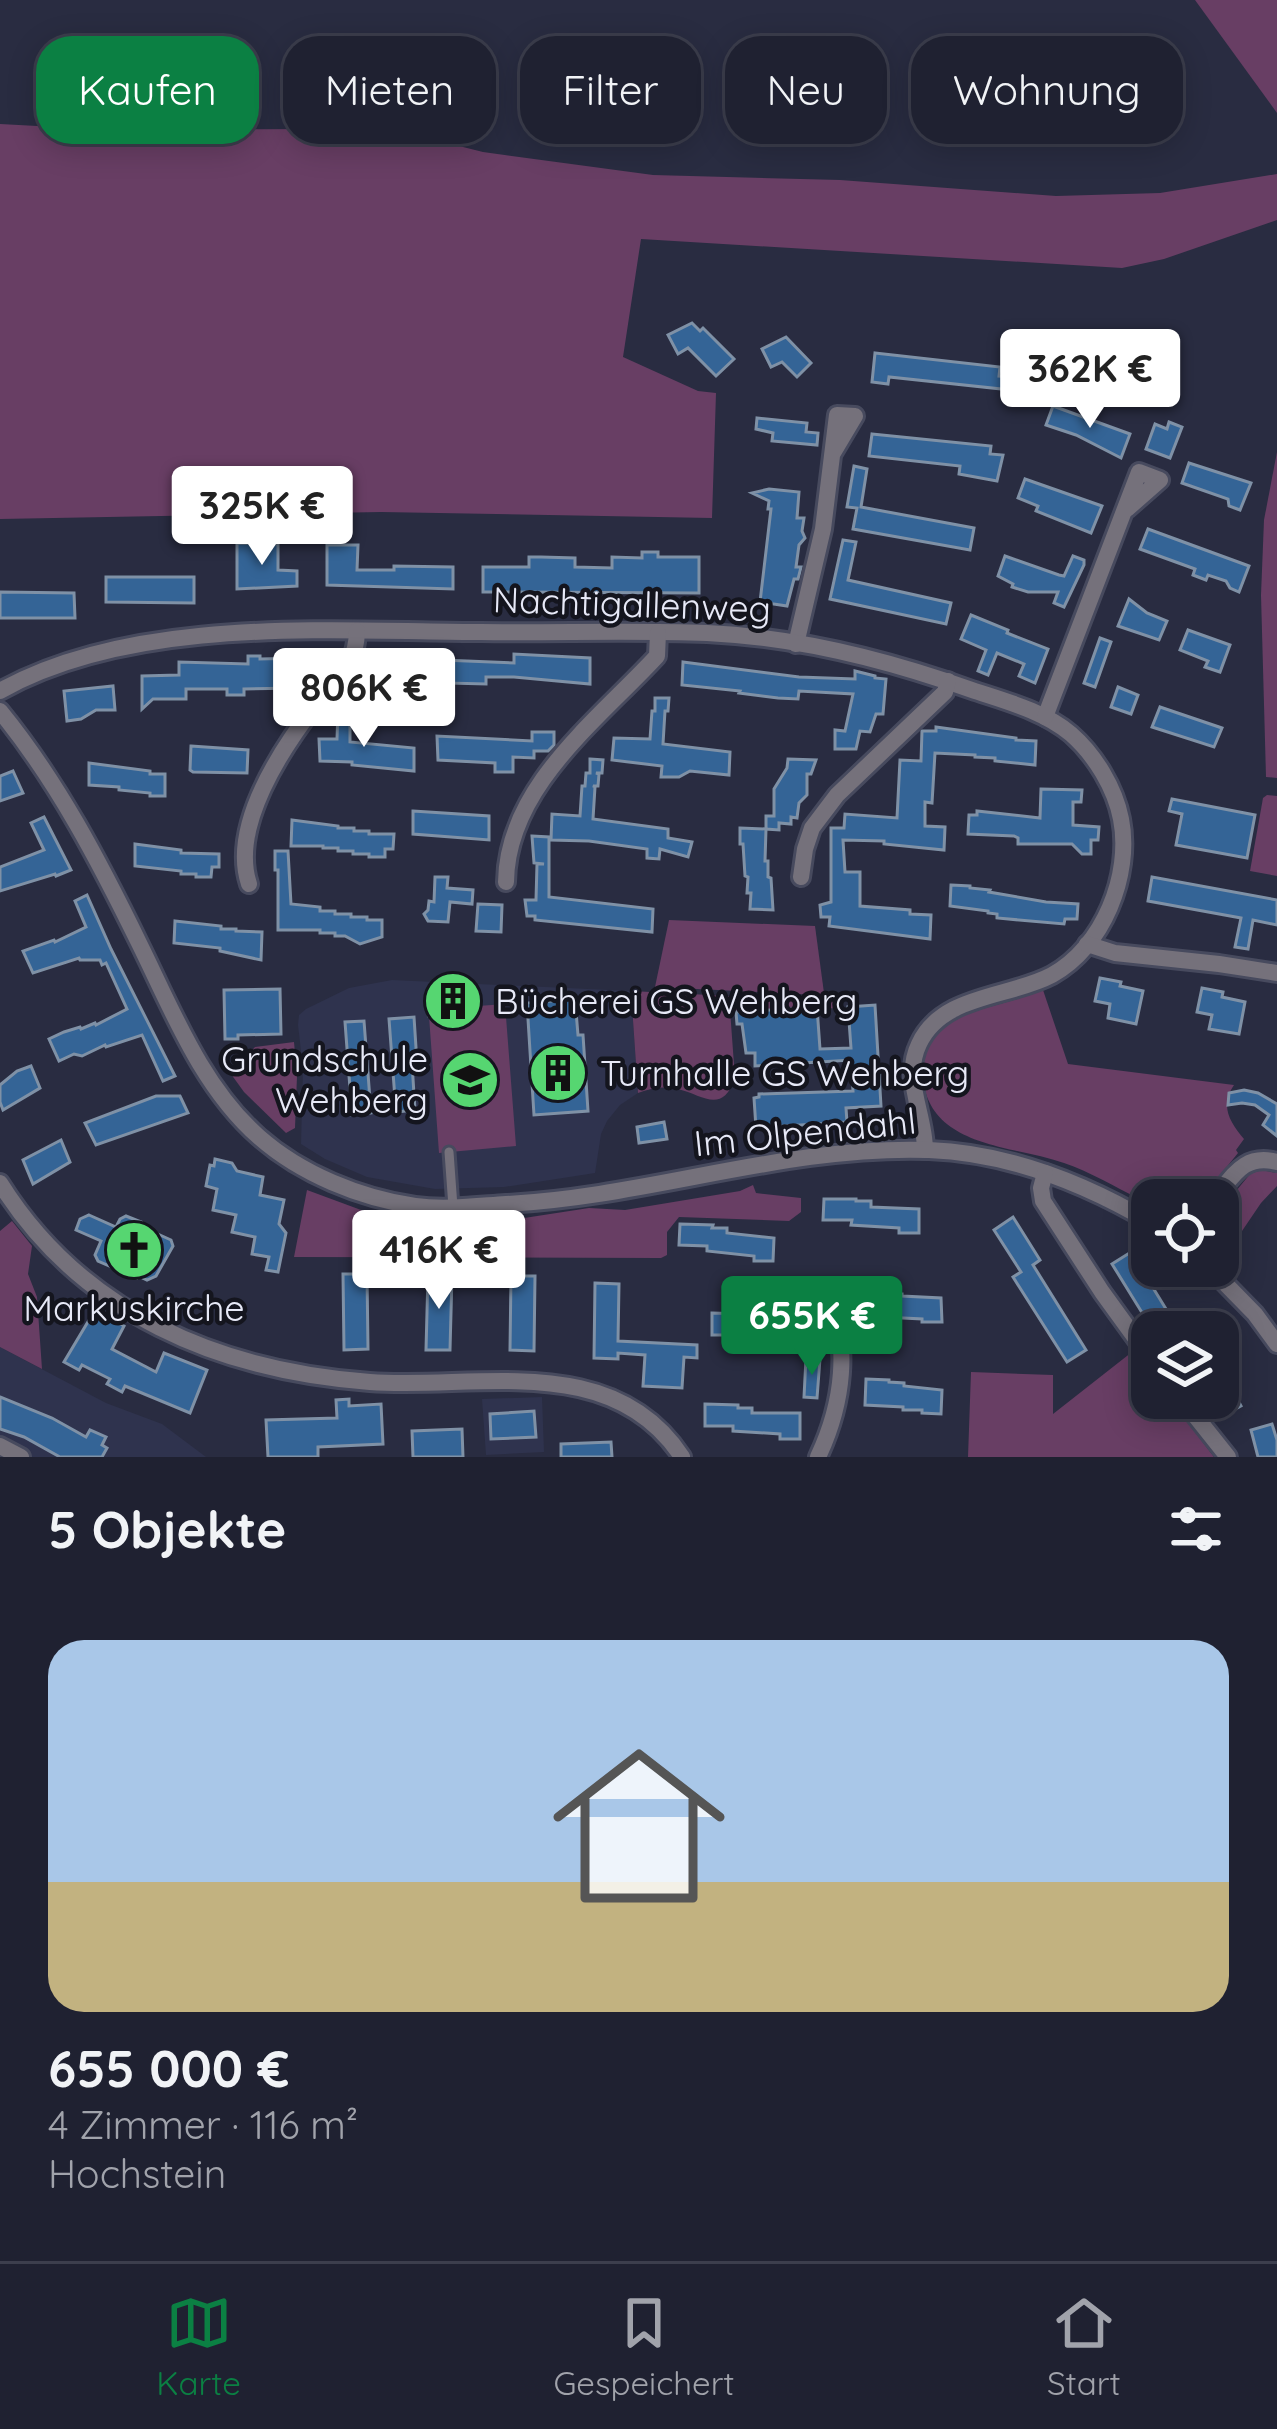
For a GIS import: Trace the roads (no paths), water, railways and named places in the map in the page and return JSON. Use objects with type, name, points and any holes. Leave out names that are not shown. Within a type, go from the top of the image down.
[{"type":"street","points":[[796,644],[824,529],[833,453]]},
{"type":"street","points":[[1045,718],[1126,509]]},
{"type":"street","points":[[249,884],[243,863],[245,845],[262,793],[300,726],[356,656],[357,632]]},
{"type":"street","points":[[506,882],[508,850],[536,789],[657,656],[658,633]]},
{"type":"street","name":"Nachtigallenweg","points":[[0,691],[58,664],[134,646],[237,635],[708,634],[796,644],[899,666],[1045,718],[1071,734],[1112,787],[1122,823],[1116,892],[1103,924],[1052,975],[959,1006],[927,1030],[912,1069],[925,1150]]},
{"type":"street","points":[[801,878],[805,849],[818,819],[847,784],[944,692],[948,681]]},
{"type":"street","name":"Im Olpendahl","points":[[0,711],[82,830],[194,1053],[245,1124],[322,1178],[381,1199],[453,1207],[548,1202],[795,1161],[925,1150],[1046,1173],[1131,1212]]},
{"type":"street","points":[[1087,944],[1114,953],[1277,974]]},
{"type":"street","points":[[1231,1179],[1244,1164],[1258,1159],[1277,1162]]},
{"type":"street","points":[[1046,1173],[1043,1201],[1131,1331]]},
{"type":"street","points":[[0,1183],[20,1215],[83,1280],[166,1331],[267,1366],[358,1381],[538,1381],[584,1387],[637,1412],[682,1457]]},
{"type":"street","points":[[1229,1287],[1277,1344]]},
{"type":"street","points":[[818,1457],[836,1409],[842,1372],[837,1310],[827,1290]]},
{"type":"street","points":[[1198,1419],[1228,1457]]},
{"type":"street","points":[[0,1447],[21,1457]]},
{"type":"lane","points":[[449,1152],[453,1207]]},
{"type":"place","name":"Bücherei GS Wehberg","points":[[453,1001]]},
{"type":"place","name":"Turnhalle GS Wehberg","points":[[558,1073]]},
{"type":"place","name":"Grundschule Wehberg","points":[[470,1080]]},
{"type":"place","name":"Markuskirche","points":[[134,1250]]}]
